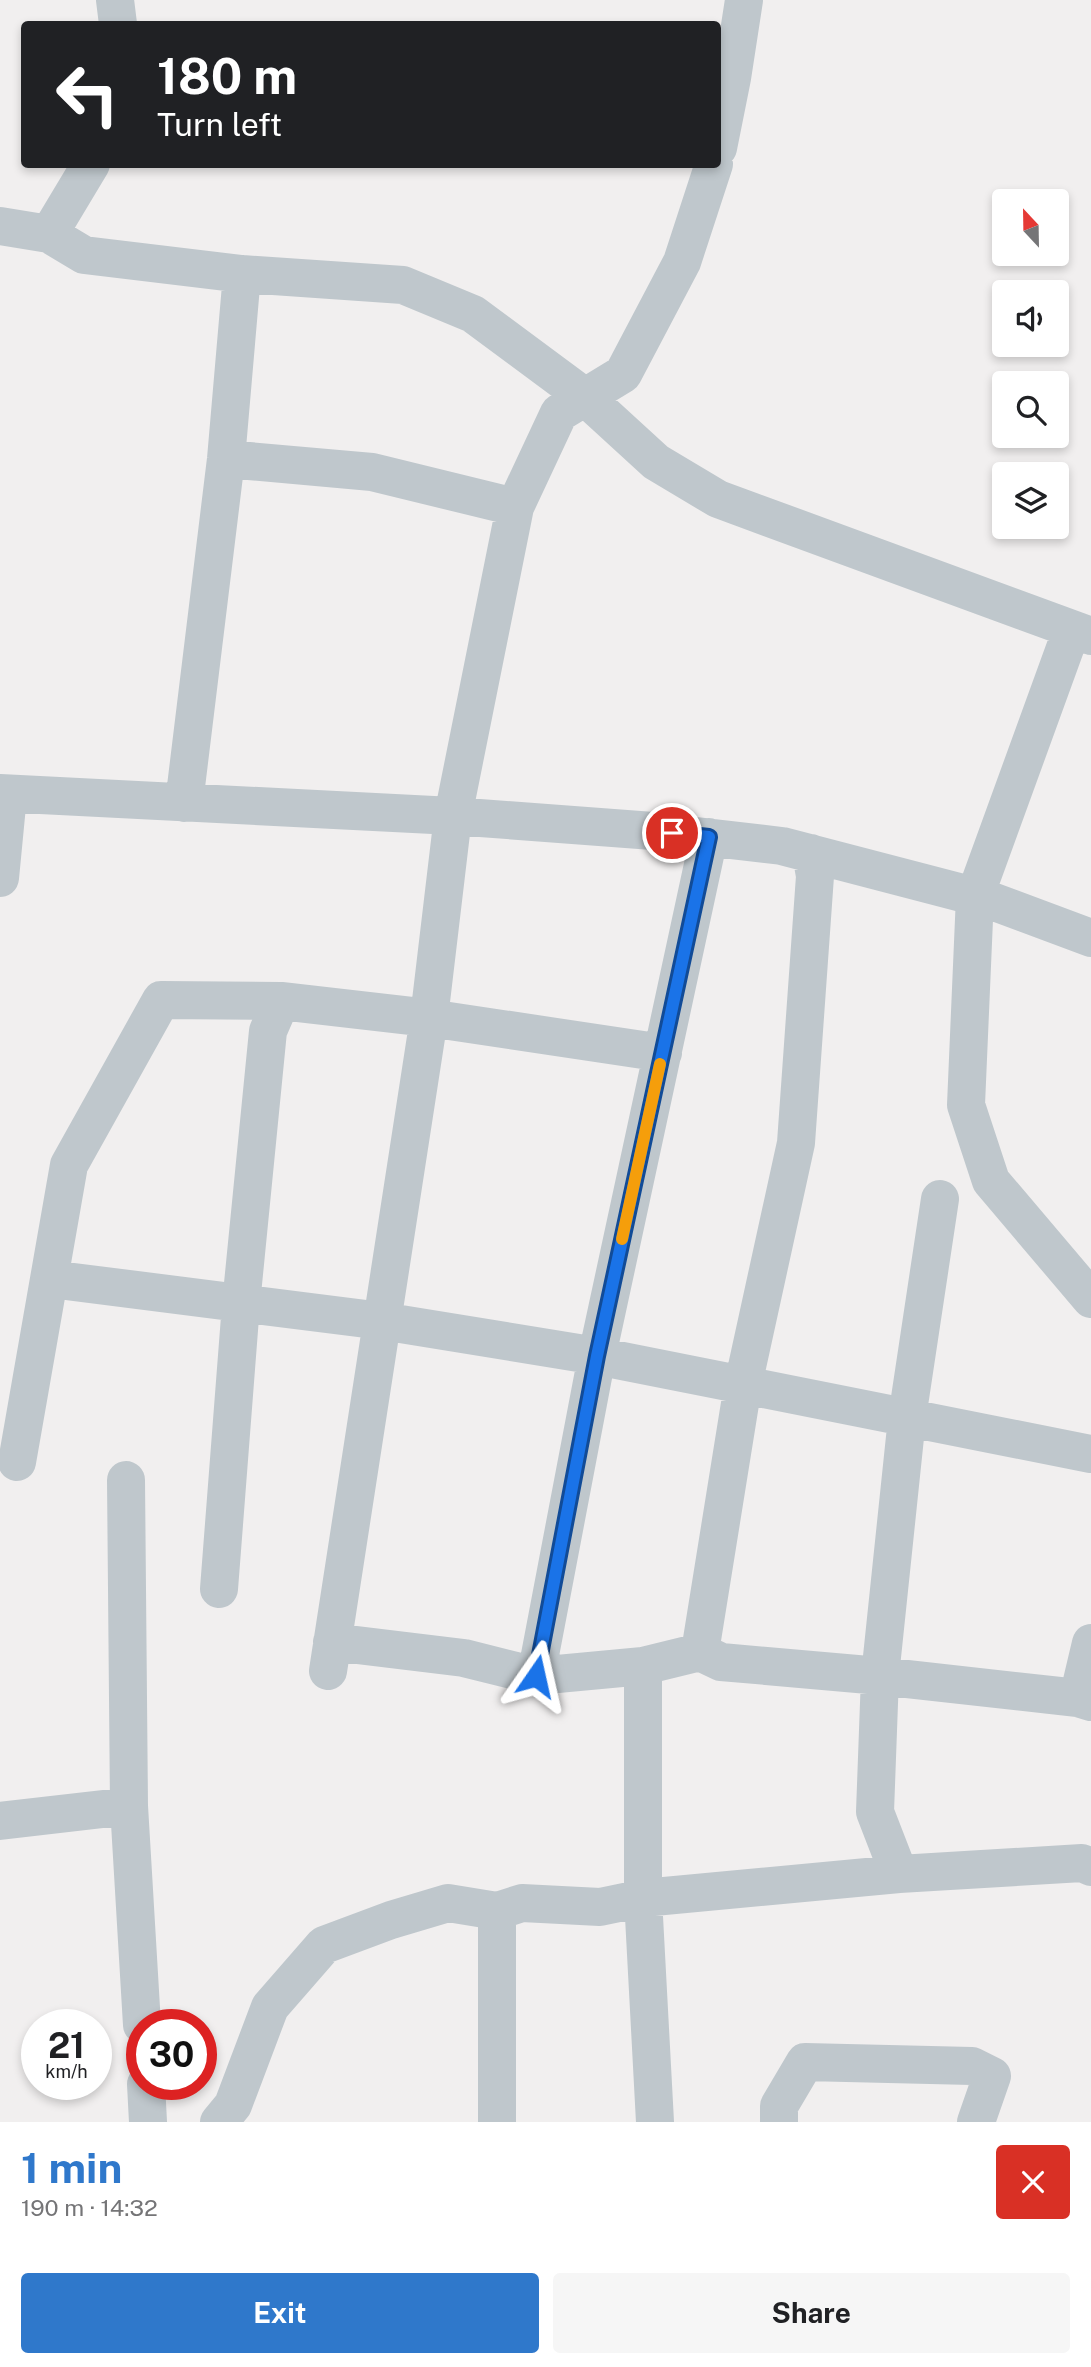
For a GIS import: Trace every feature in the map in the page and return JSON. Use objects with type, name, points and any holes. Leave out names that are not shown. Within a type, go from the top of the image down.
[{"type":"street","points":[[116,0],[118,21]]},
{"type":"street","points":[[721,133],[744,0]]},
{"type":"street","points":[[49,234],[90,168]]},
{"type":"street","points":[[713,168],[682,262],[623,374],[559,413],[515,507],[453,816],[429,1018],[330,1657],[464,1658],[536,1676],[643,1666],[700,1651],[721,1662],[880,1676],[1085,1700],[1091,1643]]},
{"type":"street","points":[[0,226],[49,234],[84,256],[242,274],[403,285],[473,314],[586,397],[656,462],[718,499],[1081,633],[975,896],[966,1105],[991,1181],[1091,1299]]},
{"type":"street","points":[[184,803],[226,459],[242,274]]},
{"type":"street","points":[[226,459],[372,472],[515,507]]},
{"type":"street","points":[[0,878],[4,794],[453,816],[653,831],[782,846],[975,896],[1091,938]]},
{"type":"street","points":[[536,1676],[597,1356],[709,837]]},
{"type":"street","points":[[700,1651],[743,1385],[796,1143],[815,876],[811,853]]},
{"type":"street","points":[[18,1462],[69,1165],[161,1000],[281,1001],[429,1018],[663,1052]]},
{"type":"street","points":[[219,1589],[241,1304],[268,1031],[281,1001]]},
{"type":"street","points":[[899,1874],[875,1812],[880,1676],[907,1418],[940,1199]]},
{"type":"street","points":[[50,1279],[382,1321],[597,1356],[1091,1454]]},
{"type":"street","points":[[125,1480],[129,1806],[141,2009]]},
{"type":"street","points":[[643,1666],[643,1898],[655,2122]]},
{"type":"street","points":[[0,1821],[129,1806]]},
{"type":"street","points":[[219,2122],[233,2105],[270,2007],[324,1945],[391,1920],[448,1903],[497,1911],[522,1903],[600,1907],[643,1898],[899,1874],[1082,1863],[1091,1867]]},
{"type":"street","points":[[497,1911],[497,2122]]},
{"type":"street","points":[[779,2122],[779,2106],[805,2062],[972,2066],[992,2077],[976,2122]]},
{"type":"street","points":[[147,2100],[149,2122]]},
{"type":"slow traffic","points":[[622,1239],[660,1064]]},
{"type":"route","points":[[536,1676],[597,1356],[709,837],[672,833]]}]
